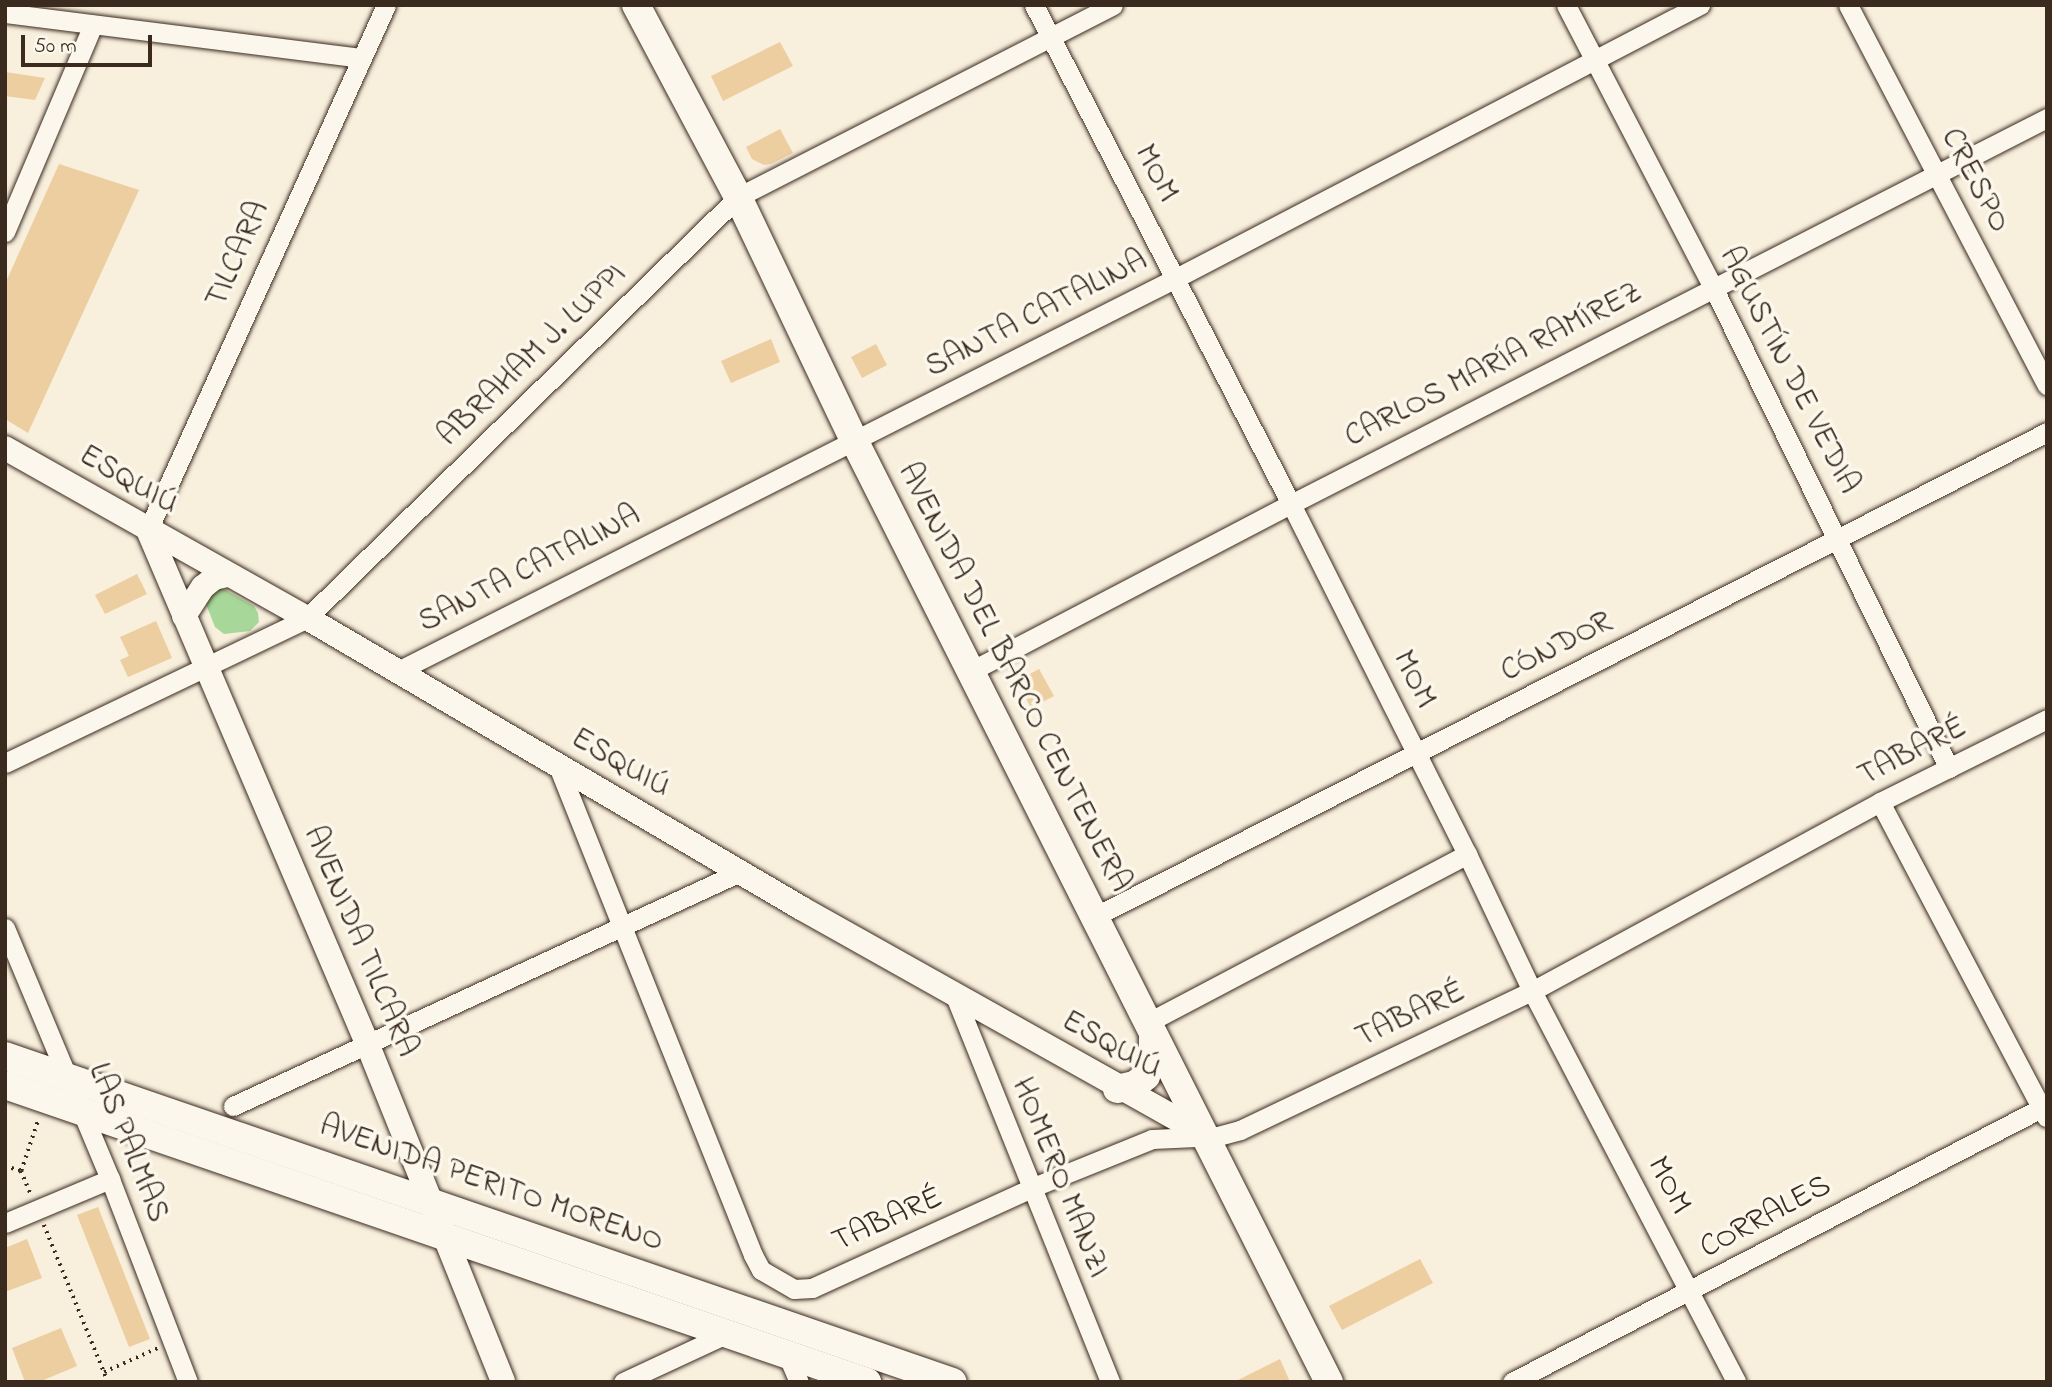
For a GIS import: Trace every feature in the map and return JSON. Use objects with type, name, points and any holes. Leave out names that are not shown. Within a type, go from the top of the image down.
[{"type":"main road","name":"AVENIDA DEL BARCO CENTENERA","points":[[636,5],[738,197],[854,440],[1329,1382]]},
{"type":"main road","points":[[1118,1089],[1135,1085],[1146,1076],[1153,1055],[1150,1029]]},
{"type":"main road","name":"AVENIDA PERITO MORENO","points":[[5,1056],[953,1382]]},
{"type":"main road","name":"AVENIDA PERITO MORENO","points":[[5,1085],[867,1382]]},
{"type":"street","name":"TILCARA","points":[[148,530],[386,5]]},
{"type":"street","name":"MOM","points":[[1034,5],[1291,504],[1467,854],[1532,991],[1736,1382]]},
{"type":"street","name":"ABRAHAM J. LUPPI","points":[[5,763],[307,618],[738,197],[1114,5]]},
{"type":"street","name":"AGUSTÍN DE VEDIA","points":[[1566,5],[1713,288],[1949,768]]},
{"type":"street","name":"SANTA CATALINA","points":[[396,672],[1176,278],[1700,5]]},
{"type":"street","name":"CRESPO","points":[[1848,5],[2047,385]]},
{"type":"street","points":[[5,13],[361,58]]},
{"type":"street","points":[[5,232],[93,25]]},
{"type":"street","name":"CARLOS MARÍA RAMÍREZ","points":[[971,671],[1291,504],[2047,118]]},
{"type":"street","name":"CÓNDOR","points":[[1094,917],[2047,432]]},
{"type":"street","name":"ESQUIÚ","points":[[5,448],[307,618],[955,996],[1203,1134]]},
{"type":"street","name":"AVENIDA TILCARA","points":[[148,530],[367,1043],[503,1382]]},
{"type":"street","points":[[184,616],[203,587],[214,578],[227,575]]},
{"type":"street","name":"TABARÉ","points":[[622,924],[752,1255],[761,1270],[775,1281],[794,1289],[812,1288],[1031,1188],[1152,1139],[1203,1134],[1218,1136],[1240,1130],[1532,991],[1880,802],[2047,719]]},
{"type":"street","points":[[558,766],[622,924]]},
{"type":"street","points":[[1880,802],[2045,1110]]},
{"type":"street","points":[[1150,1029],[1467,854]]},
{"type":"street","points":[[233,1106],[622,924],[740,872]]},
{"type":"street","name":"LAS PALMAS","points":[[5,928],[110,1179],[188,1382]]},
{"type":"street","name":"HOMERO MANZI","points":[[955,996],[1110,1382]]},
{"type":"street","name":"CORRALES","points":[[1512,1382],[2045,1110]]},
{"type":"street","points":[[5,1223],[110,1179]]},
{"type":"street","points":[[623,1382],[726,1334]]},
{"type":"street","points":[[787,1354],[799,1382]]},
{"type":"path","points":[[46,1098],[21,1171],[108,1382]]},
{"type":"path","points":[[5,1166],[21,1171]]},
{"type":"path","points":[[104,1371],[172,1341]]},
{"type":"green space","points":[[222,588],[254,606],[259,622],[250,631],[224,634],[215,627],[204,599],[208,589]]},
{"type":"building","points":[[780,42],[793,66],[723,101],[711,76]]},
{"type":"building","points":[[5,72],[45,78],[35,100],[5,96]]},
{"type":"building","points":[[780,129],[793,153],[771,164],[764,165],[752,159],[746,147]]},
{"type":"building","points":[[59,164],[139,190],[28,433],[5,419],[5,284]]},
{"type":"building","points":[[771,339],[780,362],[731,383],[721,361]]},
{"type":"building","points":[[876,344],[887,365],[862,378],[851,357]]},
{"type":"building","points":[[137,574],[147,594],[105,614],[95,595]]},
{"type":"building","points":[[156,621],[172,658],[128,677],[120,660],[129,656],[120,637]]},
{"type":"building","points":[[1039,669],[1054,696],[1031,708],[1017,681]]},
{"type":"building","points":[[98,1207],[150,1339],[129,1347],[77,1215]]},
{"type":"building","points":[[27,1239],[42,1278],[5,1292],[5,1248]]},
{"type":"building","points":[[1420,1259],[1433,1283],[1342,1330],[1329,1306]]},
{"type":"building","points":[[61,1328],[77,1366],[39,1382],[25,1382],[12,1348]]},
{"type":"building","points":[[1280,1359],[1290,1382],[1234,1382]]}]
